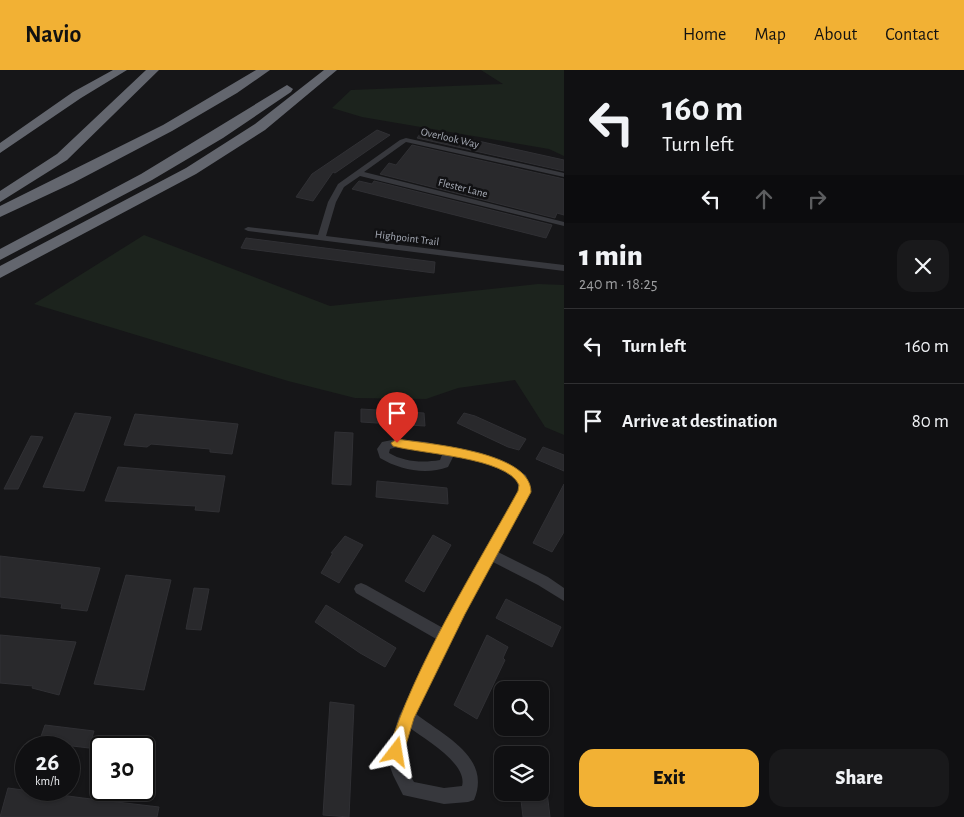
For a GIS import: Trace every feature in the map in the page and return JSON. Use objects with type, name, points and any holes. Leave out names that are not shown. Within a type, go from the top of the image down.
[{"type":"highway","points":[[0,149],[77,95],[120,70]]},
{"type":"highway","points":[[0,186],[42,161],[75,136],[149,70]]},
{"type":"highway","points":[[0,198],[62,157],[153,70]]},
{"type":"highway","points":[[0,212],[145,140],[264,70]]},
{"type":"highway","points":[[0,255],[153,174],[225,131],[313,70]]},
{"type":"highway","points":[[0,273],[125,208],[191,171],[260,128],[331,70]]},
{"type":"highway","points":[[310,87],[337,70]]},
{"type":"street","name":"Overlook Way","points":[[321,238],[336,193],[357,173],[402,141],[406,140],[564,175]]},
{"type":"street","name":"Flester Lane","points":[[357,173],[564,224]]},
{"type":"street","name":"Highpoint Trail","points":[[248,229],[564,268]]},
{"type":"street","points":[[407,716],[466,764],[472,776],[472,786],[468,794],[444,796],[409,789],[398,774],[396,765],[398,742],[407,716],[446,637],[524,492],[525,485],[518,475],[502,465],[474,456],[427,446],[397,443],[386,445],[383,449],[384,455],[392,461],[427,466],[444,464],[449,452]]},
{"type":"street","points":[[490,555],[543,581],[564,595]]},
{"type":"street","points":[[361,589],[446,637]]},
{"type":"shaded area","points":[[481,70],[564,70],[564,156],[549,149],[362,117],[332,108],[351,90],[503,84]]},
{"type":"shaded area","points":[[144,235],[330,306],[538,284],[564,285],[564,435],[545,427],[515,380],[458,388],[426,399],[355,398],[288,381],[34,304]]},
{"type":"building","points":[[424,129],[564,160],[564,171],[417,138]]},
{"type":"building","points":[[377,130],[390,135],[335,173],[333,172],[313,201],[296,197],[312,174]]},
{"type":"building","points":[[412,145],[564,179],[564,215],[557,213],[555,218],[380,174],[389,163],[396,165]]},
{"type":"building","points":[[359,181],[372,184],[374,181],[552,225],[546,238],[352,189]]},
{"type":"building","points":[[246,238],[435,262],[434,273],[241,248]]},
{"type":"building","points":[[361,409],[424,413],[425,426],[361,422]]},
{"type":"building","points":[[75,413],[111,417],[84,491],[43,487]]},
{"type":"building","points":[[464,413],[526,439],[519,450],[508,447],[457,423]]},
{"type":"building","points":[[135,414],[238,424],[232,454],[210,452],[210,449],[151,444],[147,447],[124,445]]},
{"type":"building","points":[[335,432],[353,433],[351,485],[332,484]]},
{"type":"building","points":[[31,436],[43,437],[18,489],[4,489]]},
{"type":"building","points":[[543,447],[564,455],[564,471],[536,459]]},
{"type":"building","points":[[118,467],[225,476],[219,512],[195,510],[196,506],[105,501]]},
{"type":"building","points":[[377,481],[447,488],[448,504],[376,497]]},
{"type":"building","points":[[564,484],[564,532],[552,552],[533,543]]},
{"type":"building","points":[[433,535],[451,545],[424,592],[405,581]]},
{"type":"building","points":[[345,536],[363,545],[339,583],[321,573],[333,553],[331,553]]},
{"type":"building","points":[[0,556],[100,568],[87,611],[61,608],[62,604],[0,597]]},
{"type":"building","points":[[126,575],[171,580],[144,690],[94,684]]},
{"type":"building","points":[[194,588],[209,589],[201,630],[186,629]]},
{"type":"building","points":[[506,599],[561,627],[552,647],[496,618]]},
{"type":"building","points":[[326,605],[396,648],[385,667],[360,653],[315,622]]},
{"type":"building","points":[[0,635],[76,642],[59,695],[32,688],[33,686],[0,683]]},
{"type":"building","points":[[487,635],[508,647],[503,658],[505,660],[477,719],[454,705]]},
{"type":"building","points":[[330,702],[354,705],[349,817],[323,815]]},
{"type":"building","points":[[45,725],[94,731],[93,736],[90,736],[89,748],[80,747],[80,736],[41,736]]},
{"type":"building","points":[[8,788],[15,789],[15,801],[80,801],[80,798],[90,799],[90,801],[108,801],[159,807],[157,817],[0,817]]},
{"type":"building","points":[[521,801],[548,801],[550,817],[523,817]]},
{"type":"route","points":[[396,752],[407,716],[460,610],[522,496],[525,485],[522,478],[514,472],[502,465],[480,457],[427,446],[397,443]]}]
